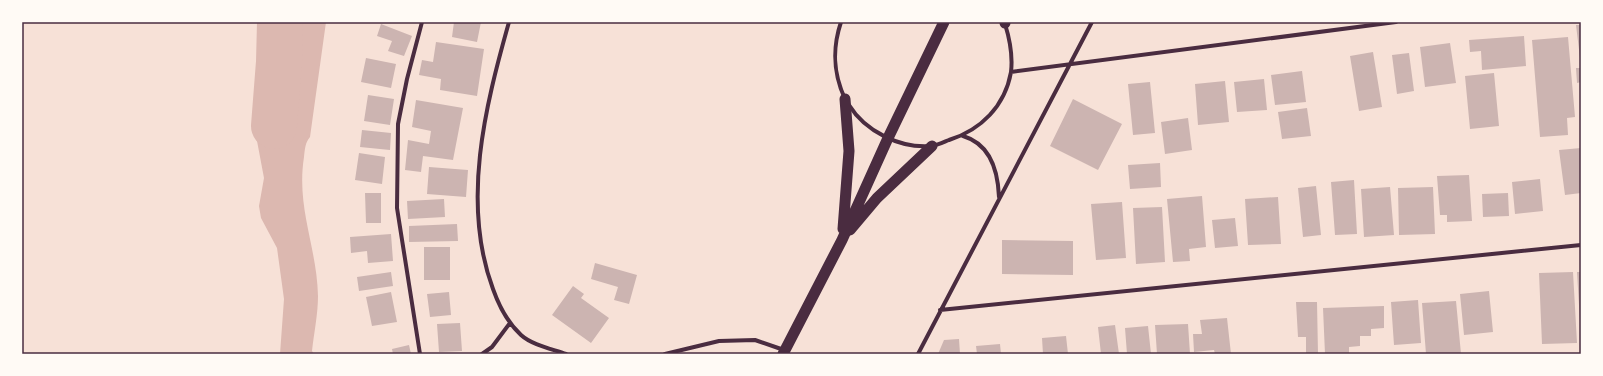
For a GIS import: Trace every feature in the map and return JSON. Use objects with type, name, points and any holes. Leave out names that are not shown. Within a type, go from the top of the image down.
[{"type":"highway","points":[[783,352],[842,240],[888,138],[944,22]]},
{"type":"highway","points":[[842,240],[849,151],[845,99]]},
{"type":"highway","points":[[842,240],[877,198],[932,146]]},
{"type":"street","points":[[420,354],[397,208],[398,124],[407,79],[422,22]]},
{"type":"street","points":[[509,22],[483,127],[477,198],[480,243],[486,270],[497,299],[510,323],[522,336],[532,342],[566,354]]},
{"type":"street","points":[[841,22],[836,40],[834,60],[840,87],[845,99],[861,120],[888,138],[912,145],[932,146],[962,136],[982,123],[996,108],[1006,91],[1011,72],[1012,47],[1005,22]]},
{"type":"street","points":[[918,354],[1092,22]]},
{"type":"street","points":[[1011,72],[1396,22]]},
{"type":"street","points":[[962,136],[973,139],[989,155],[998,180],[1000,198]]},
{"type":"street","points":[[940,310],[1581,245]]},
{"type":"street","points":[[482,354],[492,347],[510,323]]},
{"type":"street","points":[[665,354],[719,341],[755,340],[783,352]]},
{"type":"shaded area","points":[[280,22],[326,22],[310,137],[306,146],[302,176],[305,210],[317,278],[317,317],[312,351],[314,354],[280,354],[284,299],[277,248],[261,218],[259,206],[264,178],[254,125],[255,106],[268,77],[279,62]]},
{"type":"building","points":[[454,22],[481,22],[477,42],[452,37]]},
{"type":"building","points":[[381,24],[412,36],[404,56],[388,51],[392,41],[377,36]]},
{"type":"building","points":[[1576,25],[1581,25],[1581,58],[1580,58]]},
{"type":"building","points":[[1524,36],[1526,66],[1482,70],[1481,51],[1470,52],[1469,40]]},
{"type":"building","points":[[1568,37],[1575,117],[1567,118],[1568,135],[1540,137],[1532,40]]},
{"type":"building","points":[[436,42],[484,49],[477,96],[440,90],[441,79],[419,75],[422,60],[433,62]]},
{"type":"building","points":[[1450,43],[1456,83],[1425,87],[1420,47]]},
{"type":"building","points":[[1373,52],[1382,107],[1359,111],[1350,56]]},
{"type":"building","points":[[1409,53],[1414,91],[1397,94],[1392,55]]},
{"type":"building","points":[[366,58],[396,64],[391,88],[361,82]]},
{"type":"building","points":[[1576,68],[1581,68],[1581,82],[1577,83]]},
{"type":"building","points":[[1302,71],[1306,102],[1275,105],[1271,75]]},
{"type":"building","points":[[1494,73],[1499,126],[1470,129],[1465,76]]},
{"type":"building","points":[[1264,79],[1267,110],[1237,112],[1234,82]]},
{"type":"building","points":[[1225,81],[1229,122],[1198,125],[1195,84]]},
{"type":"building","points":[[1150,82],[1155,133],[1133,135],[1128,84]]},
{"type":"building","points":[[368,95],[394,99],[390,125],[364,121]]},
{"type":"building","points":[[1073,99],[1122,124],[1098,170],[1050,146]]},
{"type":"building","points":[[416,100],[463,108],[453,160],[423,156],[421,172],[405,170],[408,140],[429,144],[431,131],[412,127]]},
{"type":"building","points":[[1307,108],[1311,136],[1282,139],[1278,112]]},
{"type":"building","points":[[1188,118],[1192,150],[1165,154],[1161,122]]},
{"type":"building","points":[[362,130],[391,133],[390,150],[360,147]]},
{"type":"building","points":[[1581,148],[1581,193],[1565,195],[1559,150]]},
{"type":"building","points":[[359,153],[385,157],[382,184],[355,180]]},
{"type":"building","points":[[1160,163],[1161,187],[1130,189],[1128,165]]},
{"type":"building","points":[[429,167],[468,170],[466,197],[427,194]]},
{"type":"building","points":[[1469,175],[1472,221],[1447,222],[1447,215],[1440,215],[1437,176]]},
{"type":"building","points":[[1540,179],[1543,211],[1515,214],[1512,182]]},
{"type":"building","points":[[1354,180],[1357,234],[1335,235],[1331,182]]},
{"type":"building","points":[[1316,186],[1321,235],[1303,237],[1298,188]]},
{"type":"building","points":[[1390,187],[1394,235],[1364,237],[1361,189]]},
{"type":"building","points":[[1433,187],[1435,234],[1399,235],[1398,188]]},
{"type":"building","points":[[365,193],[381,193],[381,223],[366,223]]},
{"type":"building","points":[[1508,193],[1509,216],[1483,217],[1482,194]]},
{"type":"building","points":[[1202,196],[1206,247],[1189,249],[1190,261],[1173,262],[1167,199]]},
{"type":"building","points":[[1278,197],[1281,244],[1248,245],[1245,199]]},
{"type":"building","points":[[444,199],[445,217],[408,219],[407,201]]},
{"type":"building","points":[[1122,202],[1126,258],[1096,260],[1091,204]]},
{"type":"building","points":[[1162,207],[1165,262],[1136,264],[1133,208]]},
{"type":"building","points":[[1235,218],[1238,246],[1215,248],[1212,220]]},
{"type":"building","points":[[457,224],[458,241],[409,242],[409,226]]},
{"type":"building","points":[[391,234],[393,261],[368,263],[367,251],[351,253],[350,237]]},
{"type":"building","points":[[1002,240],[1073,241],[1073,275],[1002,274]]},
{"type":"building","points":[[424,247],[450,247],[450,280],[424,280]]},
{"type":"building","points":[[595,263],[637,275],[629,304],[614,300],[618,287],[591,279]]},
{"type":"building","points":[[391,272],[393,286],[359,291],[357,277]]},
{"type":"building","points":[[1573,272],[1577,343],[1542,344],[1539,273]]},
{"type":"building","points":[[1577,272],[1581,272],[1581,322],[1580,322]]},
{"type":"building","points":[[573,286],[584,294],[581,298],[609,318],[591,343],[552,315]]},
{"type":"building","points":[[1489,291],[1493,332],[1464,335],[1460,294]]},
{"type":"building","points":[[391,292],[397,322],[372,326],[366,297]]},
{"type":"building","points":[[449,292],[451,315],[430,317],[427,294]]},
{"type":"building","points":[[1418,300],[1421,343],[1394,345],[1391,302]]},
{"type":"building","points":[[1456,301],[1461,354],[1426,354],[1422,303]]},
{"type":"building","points":[[1296,302],[1317,302],[1318,354],[1306,354],[1306,337],[1298,337]]},
{"type":"building","points":[[1384,306],[1384,328],[1371,329],[1371,336],[1360,336],[1360,346],[1349,347],[1349,354],[1325,354],[1323,308]]},
{"type":"building","points":[[1227,318],[1231,354],[1215,354],[1214,350],[1194,352],[1193,334],[1202,334],[1200,320]]},
{"type":"building","points":[[460,323],[462,351],[439,352],[437,324]]},
{"type":"building","points":[[1188,324],[1190,354],[1157,354],[1155,325]]},
{"type":"building","points":[[1115,325],[1119,354],[1101,354],[1098,327]]},
{"type":"building","points":[[1148,326],[1151,354],[1127,354],[1125,328]]},
{"type":"building","points":[[1066,336],[1068,354],[1043,354],[1042,338]]},
{"type":"building","points":[[959,339],[960,354],[938,354],[944,340]]},
{"type":"building","points":[[1000,344],[1001,354],[977,354],[976,346]]},
{"type":"building","points":[[409,345],[411,354],[393,354],[392,349]]},
{"type":"waterway","points":[[274,126],[279,62],[280,22]]}]
